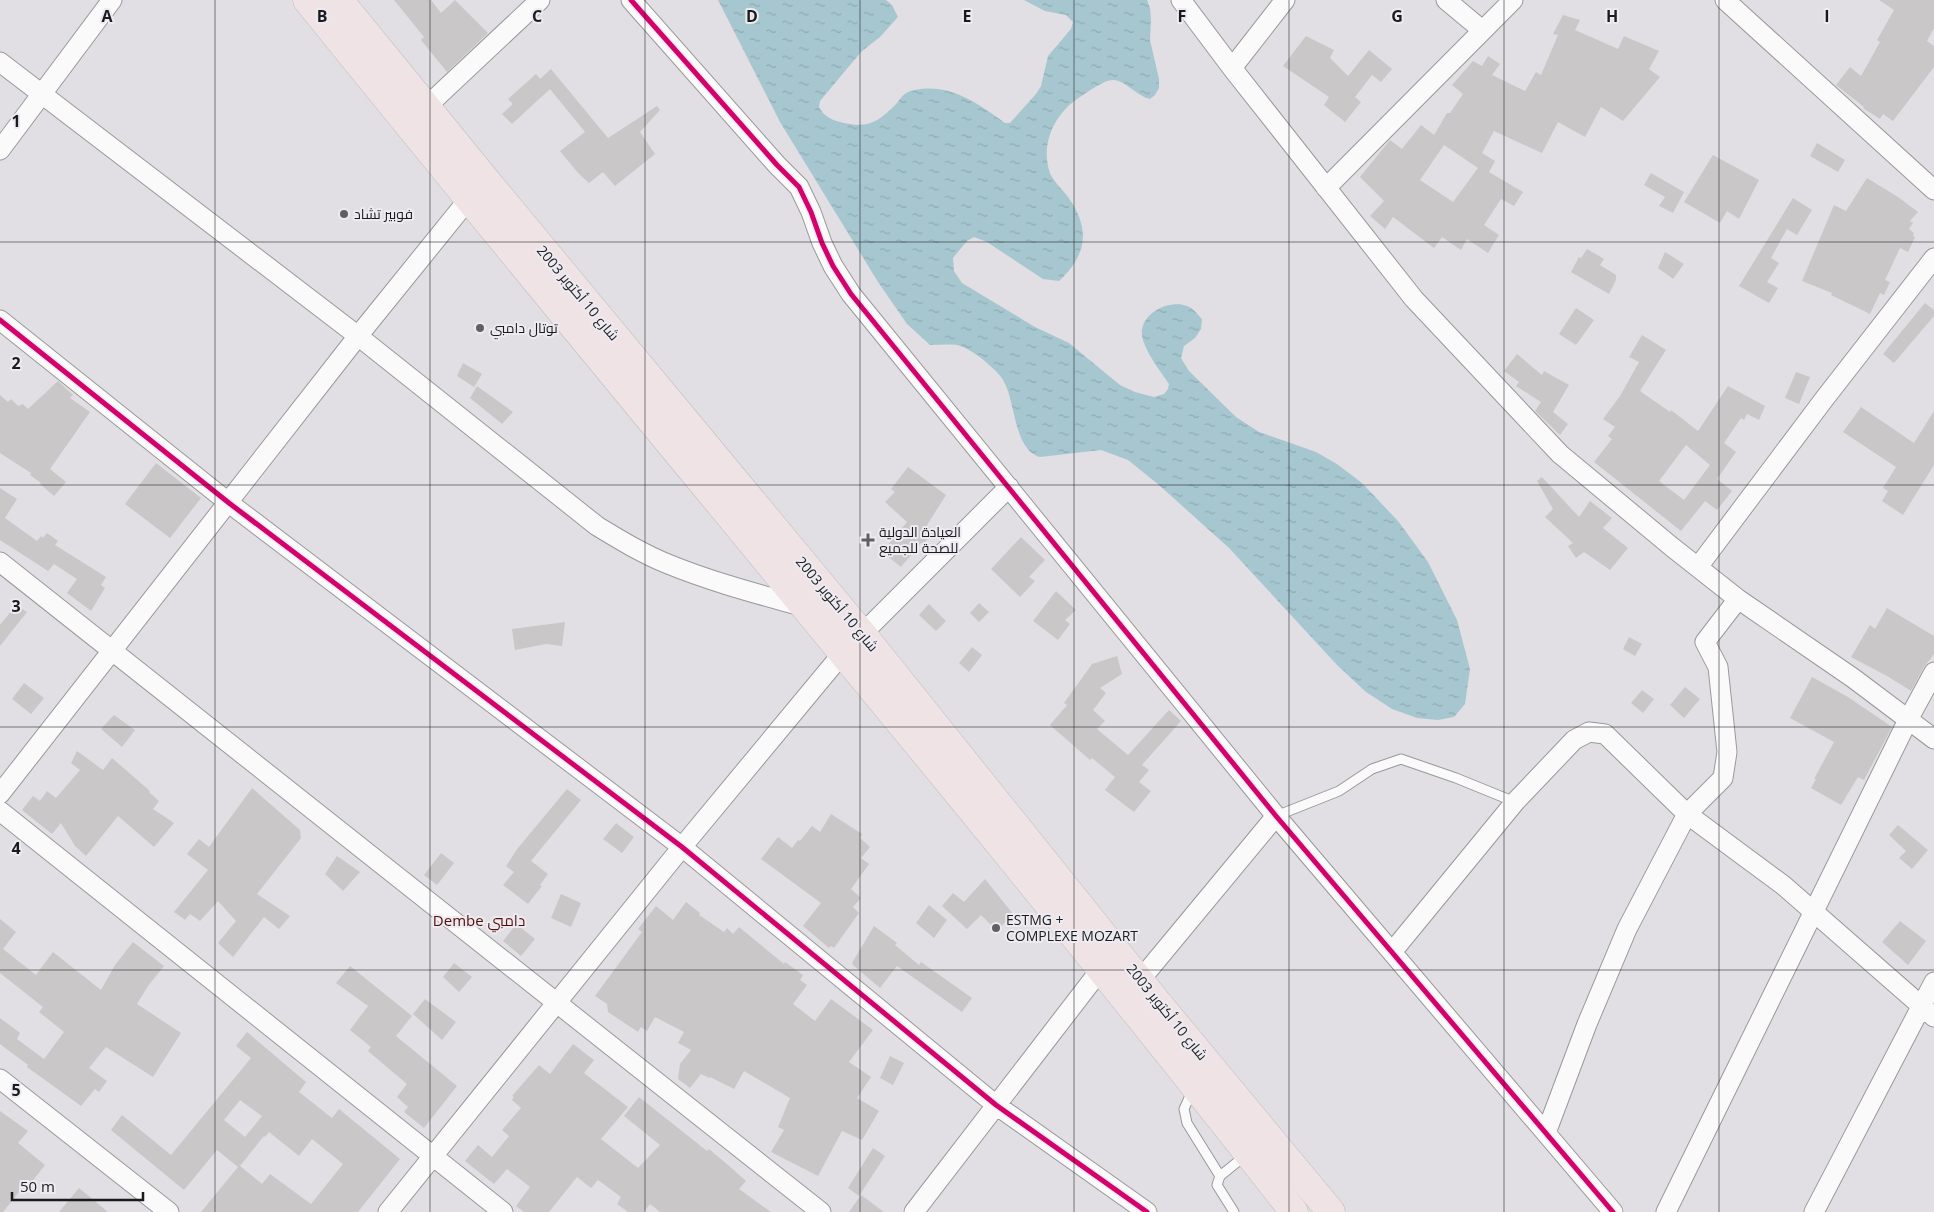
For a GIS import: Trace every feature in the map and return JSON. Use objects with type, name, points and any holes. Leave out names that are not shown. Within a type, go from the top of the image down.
[{"type":"highway","name":"شارع 10 أكتوبر 2003","points":[[307,0],[476,190],[863,635],[1158,1002],[1331,1212]]},
{"type":"highway","name":"شارع 10 أكتوبر 2003","points":[[339,0],[426,107],[476,190],[804,607],[1101,969],[1294,1212]]},
{"type":"street","points":[[0,150],[112,0]]},
{"type":"street","points":[[426,107],[540,0]]},
{"type":"street","points":[[631,0],[777,166],[799,187],[826,251],[850,294],[1010,487],[1276,816],[1613,1212]]},
{"type":"street","points":[[1181,0],[1232,68],[1414,299],[1567,460],[1738,599],[1853,678],[1934,739]]},
{"type":"street","points":[[1232,68],[1285,0]]},
{"type":"street","points":[[1446,0],[1482,30]]},
{"type":"street","points":[[1326,188],[1513,0]]},
{"type":"street","points":[[1725,0],[1934,190]]},
{"type":"street","points":[[0,62],[358,336],[604,531],[667,564],[711,580],[804,607]]},
{"type":"street","points":[[0,794],[358,336],[476,190]]},
{"type":"street","points":[[1698,567],[1825,398],[1934,258]]},
{"type":"street","points":[[0,320],[228,503],[682,847],[996,1105],[1147,1212]]},
{"type":"street","points":[[388,1212],[682,847],[842,654],[1010,487]]},
{"type":"street","points":[[0,562],[821,1212]]},
{"type":"street","points":[[1546,1133],[1587,1024],[1627,930],[1687,814],[1722,778],[1726,768],[1727,752],[1718,667],[1705,642],[1738,599]]},
{"type":"street","points":[[1666,1212],[1908,720],[1934,672]]},
{"type":"street","points":[[1392,952],[1515,802],[1574,740],[1589,732],[1605,734],[1687,814],[1784,884],[1928,1011]]},
{"type":"street","points":[[0,811],[503,1212]]},
{"type":"street","points":[[1140,979],[1276,816]]},
{"type":"street","points":[[914,1212],[1101,969]]},
{"type":"street","points":[[1814,1212],[1928,1011],[1934,982]]},
{"type":"street","points":[[0,1079],[169,1212]]},
{"type":"lane","points":[[1276,816],[1339,791],[1372,769],[1401,759],[1456,778],[1515,802]]},
{"type":"lane","points":[[1195,1086],[1185,1103],[1184,1109],[1188,1123],[1220,1176]]},
{"type":"lane","points":[[1234,1212],[1217,1186],[1220,1176],[1248,1153]]},
{"type":"water","points":[[718,0],[886,0],[892,5],[898,17],[880,37],[861,52],[820,101],[819,107],[828,117],[837,121],[858,125],[878,120],[907,93],[928,89],[952,92],[974,102],[1005,123],[1010,123],[1041,86],[1048,56],[1071,29],[1073,22],[1066,15],[1045,11],[1024,0],[1147,0],[1151,20],[1150,40],[1159,79],[1159,88],[1155,95],[1150,99],[1140,95],[1117,80],[1104,82],[1077,99],[1062,113],[1051,132],[1048,142],[1047,162],[1050,173],[1075,209],[1083,231],[1080,251],[1068,271],[1059,281],[1043,279],[987,242],[974,237],[967,241],[953,258],[954,271],[962,283],[1035,327],[1069,343],[1120,385],[1135,392],[1154,397],[1164,394],[1169,384],[1151,358],[1144,343],[1142,330],[1144,323],[1153,312],[1166,306],[1187,306],[1193,310],[1202,319],[1201,329],[1195,338],[1184,346],[1181,358],[1189,371],[1236,417],[1259,432],[1316,452],[1337,464],[1362,483],[1398,521],[1428,562],[1457,620],[1470,669],[1465,704],[1454,717],[1438,720],[1417,718],[1392,709],[1366,692],[1338,666],[1229,548],[1159,485],[1128,460],[1101,450],[1040,457],[1031,452],[1020,435],[1007,389],[996,371],[964,347],[957,345],[930,345],[907,324],[878,282],[780,122]]},
{"type":"building","points":[[394,0],[431,0],[441,13],[455,0],[488,33],[447,72],[421,40],[424,37]]},
{"type":"building","points":[[1879,0],[1934,0],[1934,28],[1927,41],[1934,46],[1934,67],[1893,121],[1883,114],[1880,119],[1863,108],[1836,85],[1850,67],[1861,76],[1880,42],[1877,40],[1894,10]]},
{"type":"building","points":[[1563,15],[1580,20],[1575,30],[1618,49],[1624,36],[1659,51],[1649,69],[1660,77],[1623,121],[1601,107],[1585,137],[1558,122],[1542,153],[1494,131],[1482,153],[1495,161],[1489,172],[1523,192],[1514,206],[1501,199],[1484,225],[1499,235],[1488,253],[1467,239],[1461,250],[1442,237],[1434,248],[1393,217],[1385,229],[1370,216],[1384,201],[1360,177],[1390,140],[1402,149],[1421,125],[1434,135],[1447,113],[1450,113],[1463,94],[1452,85],[1473,61],[1482,66],[1488,56],[1500,64],[1492,75],[1525,91],[1536,72],[1541,75],[1558,35],[1553,34]],"holes":[[[1444,145],[1478,168],[1453,202],[1420,180]]]},
{"type":"building","points":[[1306,36],[1334,50],[1330,58],[1348,76],[1369,50],[1392,69],[1381,82],[1372,75],[1355,97],[1361,102],[1345,122],[1324,105],[1329,97],[1283,66]]},
{"type":"building","points":[[551,69],[608,138],[657,106],[660,110],[640,132],[655,154],[615,186],[603,172],[589,183],[560,151],[585,132],[550,89],[512,124],[502,114],[513,104],[508,99],[536,74],[540,79]]},
{"type":"building","points":[[1817,143],[1845,160],[1838,172],[1810,156]]},
{"type":"building","points":[[1713,155],[1759,180],[1739,219],[1727,211],[1720,223],[1684,202]]},
{"type":"building","points":[[1651,173],[1684,192],[1673,213],[1659,206],[1665,197],[1644,185]]},
{"type":"building","points":[[1867,178],[1918,212],[1910,221],[1913,223],[1909,229],[1914,233],[1913,236],[1915,237],[1908,252],[1900,248],[1885,280],[1890,282],[1884,295],[1880,293],[1870,314],[1831,295],[1832,293],[1802,281],[1834,205],[1846,211]]},
{"type":"building","points":[[1793,198],[1812,210],[1797,235],[1787,229],[1771,258],[1779,263],[1767,282],[1778,288],[1769,303],[1739,286]]},
{"type":"building","points":[[1587,249],[1604,259],[1600,265],[1616,275],[1616,280],[1609,294],[1571,272],[1579,257],[1581,258]]},
{"type":"building","points":[[1665,252],[1684,264],[1673,279],[1658,268]]},
{"type":"building","points":[[1925,303],[1934,310],[1934,316],[1894,363],[1883,354]]},
{"type":"building","points":[[1576,308],[1594,320],[1576,345],[1559,334]]},
{"type":"building","points":[[1642,335],[1666,350],[1640,391],[1670,412],[1671,410],[1698,431],[1728,386],[1765,406],[1759,420],[1747,414],[1744,420],[1741,418],[1724,443],[1736,452],[1717,479],[1732,491],[1717,510],[1705,501],[1681,531],[1594,462],[1612,439],[1608,436],[1615,427],[1603,419],[1620,396],[1639,362],[1629,357]],"holes":[[[1686,445],[1710,465],[1684,500],[1659,481]]]},
{"type":"building","points":[[1517,354],[1542,375],[1544,371],[1569,385],[1553,412],[1568,424],[1560,435],[1535,411],[1541,402],[1516,386],[1519,382],[1504,371]]},
{"type":"building","points":[[463,363],[482,374],[474,387],[457,376]]},
{"type":"building","points":[[1796,372],[1810,377],[1799,404],[1785,398]]},
{"type":"building","points":[[58,381],[73,395],[70,398],[90,412],[50,469],[66,482],[54,496],[30,475],[31,473],[0,453],[0,395],[8,402],[11,399],[18,406],[23,404],[28,409]]},
{"type":"building","points":[[477,386],[513,412],[502,424],[470,398]]},
{"type":"building","points":[[1861,407],[1914,443],[1934,411],[1934,465],[1903,515],[1882,501],[1888,491],[1883,488],[1896,467],[1843,432]]},
{"type":"building","points":[[156,463],[201,498],[170,538],[125,504]]},
{"type":"building","points":[[908,467],[946,495],[927,525],[934,532],[923,544],[921,543],[901,567],[882,552],[907,522],[885,502],[895,492],[891,489]]},
{"type":"building","points":[[1542,477],[1579,517],[1590,501],[1612,518],[1603,528],[1628,548],[1610,570],[1584,552],[1576,558],[1568,546],[1573,543],[1545,517],[1553,509],[1537,481]]},
{"type":"building","points":[[0,488],[17,499],[5,518],[37,541],[47,533],[58,541],[55,545],[106,577],[101,585],[105,588],[91,611],[67,593],[77,579],[54,564],[48,571],[0,540]]},
{"type":"building","points":[[1021,537],[1045,560],[1029,577],[1035,581],[1020,597],[991,569]]},
{"type":"building","points":[[1056,591],[1076,610],[1065,620],[1070,624],[1058,640],[1033,621]]},
{"type":"building","points":[[979,603],[989,612],[979,622],[970,613]]},
{"type":"building","points":[[929,604],[946,621],[936,631],[919,615]]},
{"type":"building","points":[[16,605],[27,612],[0,646],[0,625]]},
{"type":"building","points":[[1887,608],[1934,636],[1934,654],[1924,667],[1911,691],[1851,657],[1870,625],[1875,629]]},
{"type":"building","points":[[565,622],[562,646],[546,644],[515,650],[512,629]]},
{"type":"building","points":[[1629,637],[1642,644],[1635,656],[1623,649]]},
{"type":"building","points":[[972,647],[982,655],[969,672],[959,663]]},
{"type":"building","points":[[1117,656],[1122,674],[1100,688],[1106,693],[1093,710],[1105,721],[1097,729],[1128,755],[1169,710],[1181,721],[1142,765],[1149,770],[1139,782],[1151,791],[1134,812],[1105,790],[1115,777],[1092,758],[1090,760],[1050,725],[1067,705],[1064,703],[1092,664]]},
{"type":"building","points":[[1812,677],[1848,697],[1892,727],[1864,780],[1858,777],[1841,805],[1811,788],[1834,742],[1790,718]]},
{"type":"building","points":[[24,683],[44,698],[31,714],[12,699]]},
{"type":"building","points":[[1685,687],[1700,699],[1684,718],[1670,705]]},
{"type":"building","points":[[1642,690],[1654,699],[1643,713],[1631,703]]},
{"type":"building","points":[[114,715],[135,730],[122,747],[101,729]]},
{"type":"building","points":[[77,751],[103,770],[112,758],[159,801],[153,809],[174,823],[154,847],[118,816],[86,856],[75,846],[61,823],[52,834],[22,810],[33,796],[40,801],[47,791],[56,798],[80,770],[71,763]]},
{"type":"building","points":[[252,788],[300,830],[301,838],[257,894],[290,916],[279,929],[264,917],[233,957],[218,943],[236,921],[218,901],[200,921],[190,914],[185,920],[174,912],[208,870],[187,854],[199,839],[209,847]]},
{"type":"building","points":[[567,789],[581,800],[531,861],[548,874],[540,885],[542,886],[528,904],[503,885],[514,872],[506,866],[518,848]]},
{"type":"building","points":[[831,814],[862,834],[860,838],[870,847],[861,858],[869,864],[851,889],[861,898],[853,907],[859,913],[834,948],[831,946],[829,948],[803,926],[821,903],[761,859],[778,837],[792,848],[812,826],[820,832]]},
{"type":"building","points":[[616,823],[634,837],[622,853],[603,839]]},
{"type":"building","points":[[1898,825],[1928,850],[1912,869],[1899,858],[1906,851],[1889,835]]},
{"type":"building","points":[[441,853],[454,863],[437,885],[424,875]]},
{"type":"building","points":[[337,856],[360,872],[343,891],[325,874]]},
{"type":"building","points":[[985,879],[1013,914],[997,931],[981,915],[967,929],[942,906],[953,893],[964,902]]},
{"type":"building","points":[[561,894],[581,903],[571,927],[551,918]]},
{"type":"building","points":[[686,902],[700,913],[699,915],[724,932],[727,928],[733,934],[739,927],[784,964],[785,962],[803,975],[800,980],[807,985],[793,1004],[815,1021],[831,999],[873,1030],[849,1062],[871,1077],[857,1098],[879,1111],[862,1140],[842,1131],[818,1176],[771,1152],[784,1130],[778,1127],[790,1098],[744,1071],[734,1089],[701,1074],[690,1088],[678,1079],[680,1064],[691,1050],[678,1043],[684,1032],[655,1017],[647,1031],[641,1027],[638,1032],[608,1012],[607,1004],[595,996],[642,932],[638,929],[656,906],[673,920]]},
{"type":"building","points":[[929,905],[947,920],[934,938],[916,923]]},
{"type":"building","points":[[0,919],[16,932],[3,949],[36,975],[53,952],[101,990],[115,965],[133,942],[164,966],[137,1004],[181,1033],[153,1077],[106,1047],[89,1068],[107,1081],[99,1092],[95,1089],[81,1106],[27,1067],[28,1065],[0,1044],[0,1018],[20,1033],[17,1039],[44,1059],[64,1032],[39,1012],[43,1007],[0,973]]},
{"type":"building","points":[[1900,921],[1926,941],[1908,965],[1882,942]]},
{"type":"building","points":[[874,926],[897,943],[895,945],[919,965],[921,962],[972,998],[962,1012],[897,966],[880,988],[854,966],[852,963]]},
{"type":"building","points":[[514,927],[520,927],[535,939],[521,956],[503,941]]},
{"type":"building","points":[[454,963],[472,977],[459,992],[443,977]]},
{"type":"building","points":[[350,966],[412,1016],[396,1036],[457,1086],[424,1128],[404,1112],[408,1107],[397,1097],[407,1084],[368,1051],[371,1047],[350,1030],[368,1006],[336,983]]},
{"type":"building","points":[[425,999],[456,1022],[442,1040],[413,1014]]},
{"type":"building","points":[[247,1032],[306,1082],[299,1092],[332,1118],[339,1109],[400,1159],[358,1212],[201,1212],[238,1167],[217,1150],[184,1190],[111,1130],[122,1115],[171,1155],[251,1058],[236,1046]],"holes":[[[240,1100],[262,1116],[245,1137],[224,1120]],[[269,1132],[299,1156],[312,1139],[343,1164],[311,1204],[270,1174],[262,1184],[240,1166]]]},
{"type":"building","points":[[573,1044],[594,1060],[584,1073],[628,1107],[601,1139],[638,1168],[660,1145],[624,1116],[639,1097],[707,1151],[709,1149],[728,1165],[746,1181],[739,1189],[771,1212],[660,1212],[650,1204],[644,1212],[628,1212],[617,1204],[621,1197],[598,1180],[591,1188],[577,1177],[549,1212],[524,1212],[516,1206],[530,1187],[507,1169],[494,1184],[465,1161],[478,1145],[492,1157],[509,1136],[502,1130],[521,1108],[512,1100],[514,1097],[512,1096],[539,1065],[550,1074]]},
{"type":"building","points":[[890,1056],[904,1063],[893,1085],[880,1078]]},
{"type":"building","points":[[0,1111],[28,1131],[18,1143],[45,1165],[31,1183],[28,1181],[3,1212],[0,1212]]},
{"type":"building","points":[[873,1148],[885,1156],[859,1196],[848,1188]]},
{"type":"building","points":[[79,1188],[108,1212],[59,1212]]},
{"type":"building","points":[[861,1195],[884,1212],[849,1212]]},
{"type":"cycle path","points":[[631,0],[777,165],[799,187],[833,266],[851,294],[1276,816],[1613,1212]]},
{"type":"cycle path","points":[[0,320],[229,503],[682,847],[996,1105],[1147,1212]]},
{"type":"place","name":"فوبير تشاد","points":[[344,214]]},
{"type":"place","name":"توتال دامبي","points":[[480,328]]},
{"type":"place","name":"العيادة الدولية للصحة للجميع","points":[[868,540]]},
{"type":"place","name":"ESTMG + COMPLEXE MOZART","points":[[996,928]]},
{"type":"district","name":"Dembe دامبي","points":[[479,921]]}]
